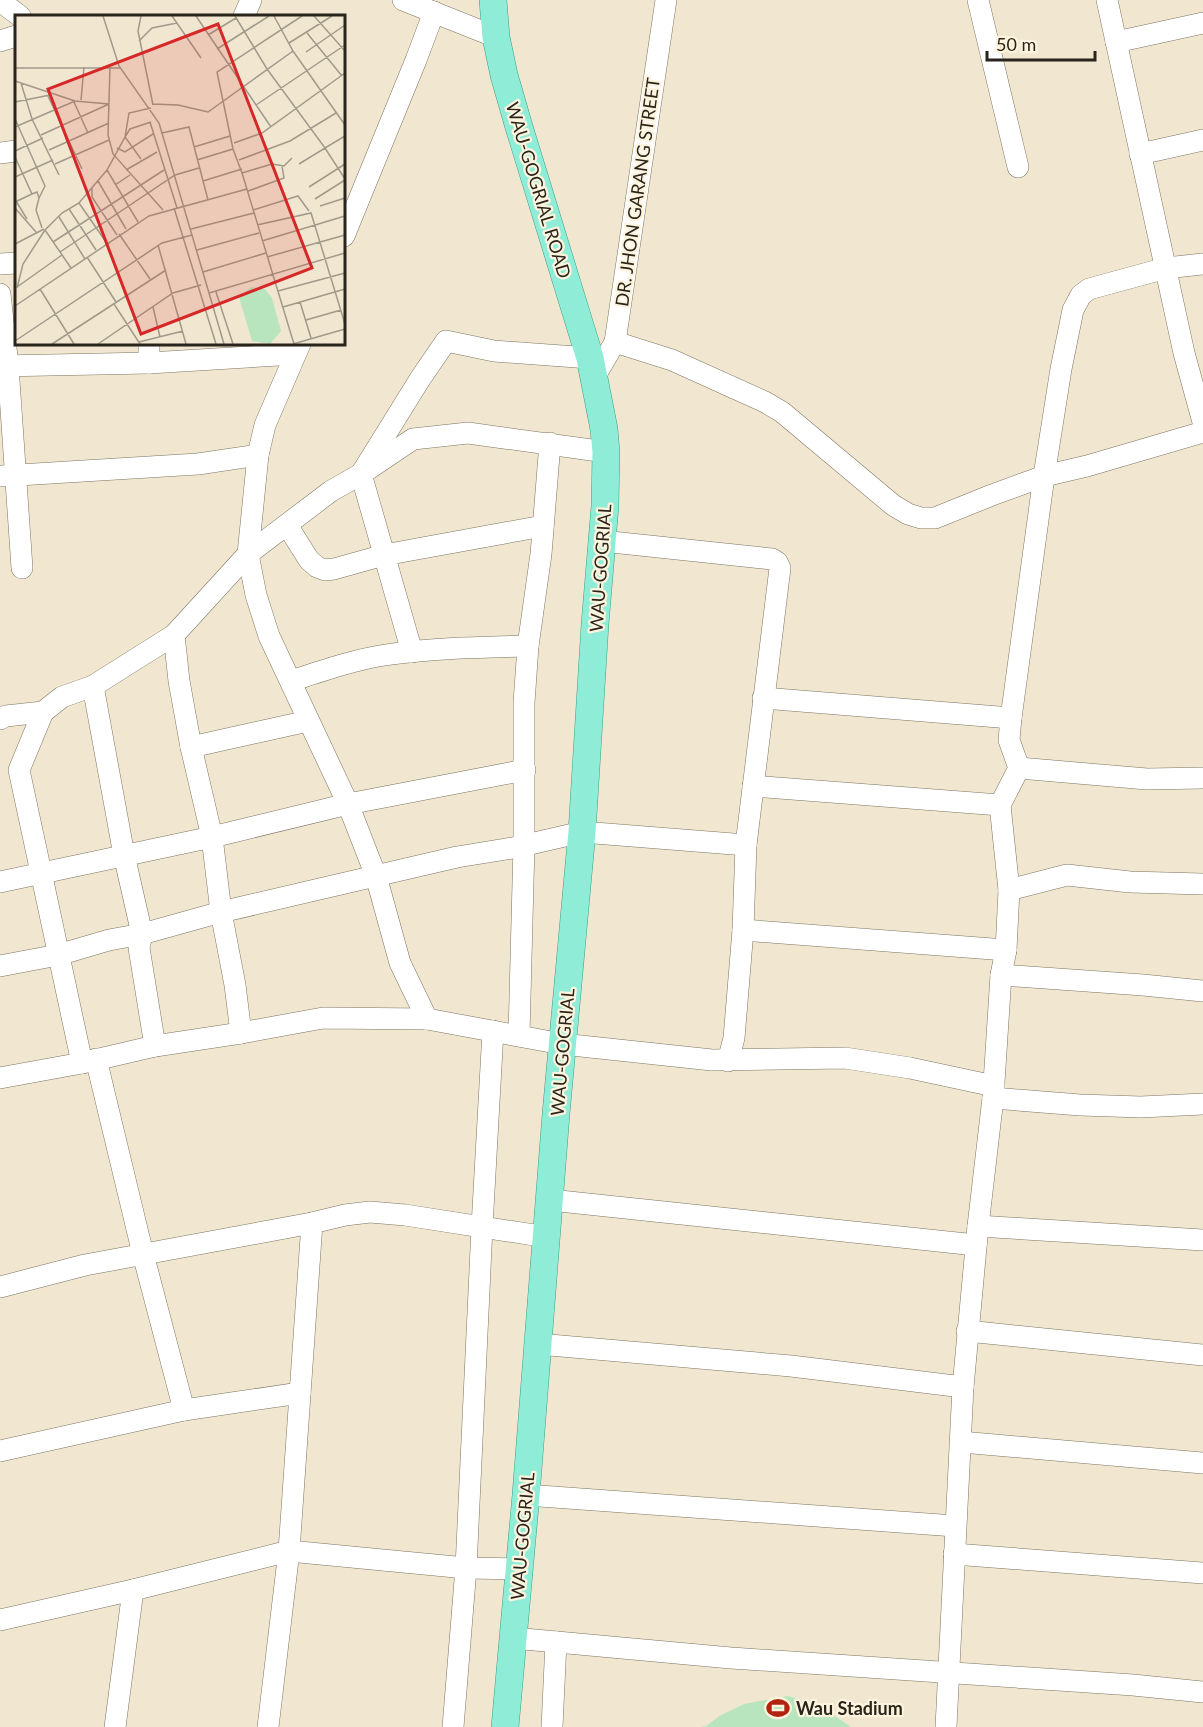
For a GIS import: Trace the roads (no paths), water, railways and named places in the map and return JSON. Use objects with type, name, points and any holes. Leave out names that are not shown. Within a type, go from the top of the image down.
[{"type":"main road","name":"WAU-GOGRIAL ROAD","points":[[493,0],[496,37],[519,128],[592,368]]},
{"type":"main road","name":"WAU-GOGRIAL","points":[[506,1727],[562,1044],[582,832],[605,506],[604,429],[592,368]]},
{"type":"street","points":[[244,15],[251,0]]},
{"type":"street","points":[[403,0],[496,37]]},
{"type":"street","name":"DR. JHON GARANG STREET","points":[[592,368],[615,342],[666,0]]},
{"type":"street","points":[[978,0],[1018,167]]},
{"type":"street","points":[[1107,0],[1184,353],[1203,422]]},
{"type":"street","points":[[0,1],[19,15]]},
{"type":"street","points":[[345,234],[434,12]]},
{"type":"street","points":[[1116,42],[1203,23]]},
{"type":"street","points":[[0,41],[15,36]]},
{"type":"street","points":[[1140,154],[1203,140]]},
{"type":"street","points":[[0,153],[15,151]]},
{"type":"street","points":[[0,264],[15,262]]},
{"type":"street","points":[[946,1727],[967,1331],[993,1092],[1001,975],[1006,950],[1009,891],[1000,806],[1019,768],[1009,740],[1011,718],[1044,476],[1073,310],[1081,295],[1089,289],[1166,268],[1203,264]]},
{"type":"street","points":[[0,294],[7,476],[22,568]]},
{"type":"street","points":[[412,652],[362,474],[420,380],[446,342],[592,368]]},
{"type":"street","points":[[615,342],[672,360],[765,402],[782,412],[894,505],[908,514],[921,518],[935,518],[1044,476],[1087,466],[1203,432]]},
{"type":"street","points":[[4,366],[149,353],[298,349],[266,425],[258,454],[248,554],[256,595],[269,636],[348,804],[376,876],[400,963],[427,1019]]},
{"type":"street","points":[[184,1410],[143,1254],[58,955],[19,770],[43,712],[62,697],[93,686],[174,635],[248,554],[331,492],[413,440],[468,433],[606,452]]},
{"type":"street","points":[[519,1035],[524,845],[524,703],[528,646],[541,554],[550,444]]},
{"type":"street","points":[[7,476],[198,464],[258,454]]},
{"type":"street","points":[[287,525],[309,560],[325,570],[384,555],[543,526]]},
{"type":"street","points":[[602,542],[772,559],[780,568],[746,844],[743,930],[734,1038],[728,1061]]},
{"type":"street","points":[[174,635],[179,681],[191,747],[212,837],[221,912],[235,985],[241,1033]]},
{"type":"street","points":[[291,681],[383,655],[528,646]]},
{"type":"street","points":[[93,686],[124,855],[142,934],[139,948],[155,1046]]},
{"type":"street","points":[[764,698],[1011,718]]},
{"type":"street","points":[[0,720],[6,716],[43,712]]},
{"type":"street","points":[[191,747],[308,721]]},
{"type":"street","points":[[1019,768],[1147,779],[1203,778]]},
{"type":"street","points":[[0,882],[212,837],[348,804],[525,770]]},
{"type":"street","points":[[753,786],[1000,806]]},
{"type":"street","points":[[0,966],[58,955],[221,912],[457,857],[513,848],[582,832],[746,844]]},
{"type":"street","points":[[1009,891],[1067,875],[1130,882],[1203,884]]},
{"type":"street","points":[[743,930],[1006,950]]},
{"type":"street","points":[[1001,975],[1203,991]]},
{"type":"street","points":[[0,1076],[89,1061],[155,1046],[323,1018],[427,1019],[562,1044],[728,1061],[845,1058],[910,1068],[993,1092],[1080,1106],[1141,1107],[1203,1104]]},
{"type":"street","points":[[453,1727],[466,1568],[493,1031]]},
{"type":"street","points":[[550,1200],[977,1235],[1203,1240]]},
{"type":"street","points":[[0,1287],[85,1265],[370,1212],[405,1215],[547,1237]]},
{"type":"street","points":[[268,1727],[289,1551],[312,1223]]},
{"type":"street","points":[[967,1331],[1203,1355]]},
{"type":"street","points":[[538,1344],[791,1366],[963,1388]]},
{"type":"street","points":[[0,1451],[184,1410],[300,1393]]},
{"type":"street","points":[[961,1442],[1203,1463]]},
{"type":"street","points":[[526,1495],[955,1526]]},
{"type":"street","points":[[0,1620],[289,1551],[466,1568],[519,1569]]},
{"type":"street","points":[[954,1554],[1203,1573]]},
{"type":"street","points":[[115,1727],[133,1590]]},
{"type":"street","points":[[513,1638],[731,1658],[1133,1685],[1203,1692]]},
{"type":"street","points":[[552,1727],[556,1642]]},
{"type":"place","name":"Wau Stadium","points":[[778,1708]]}]
